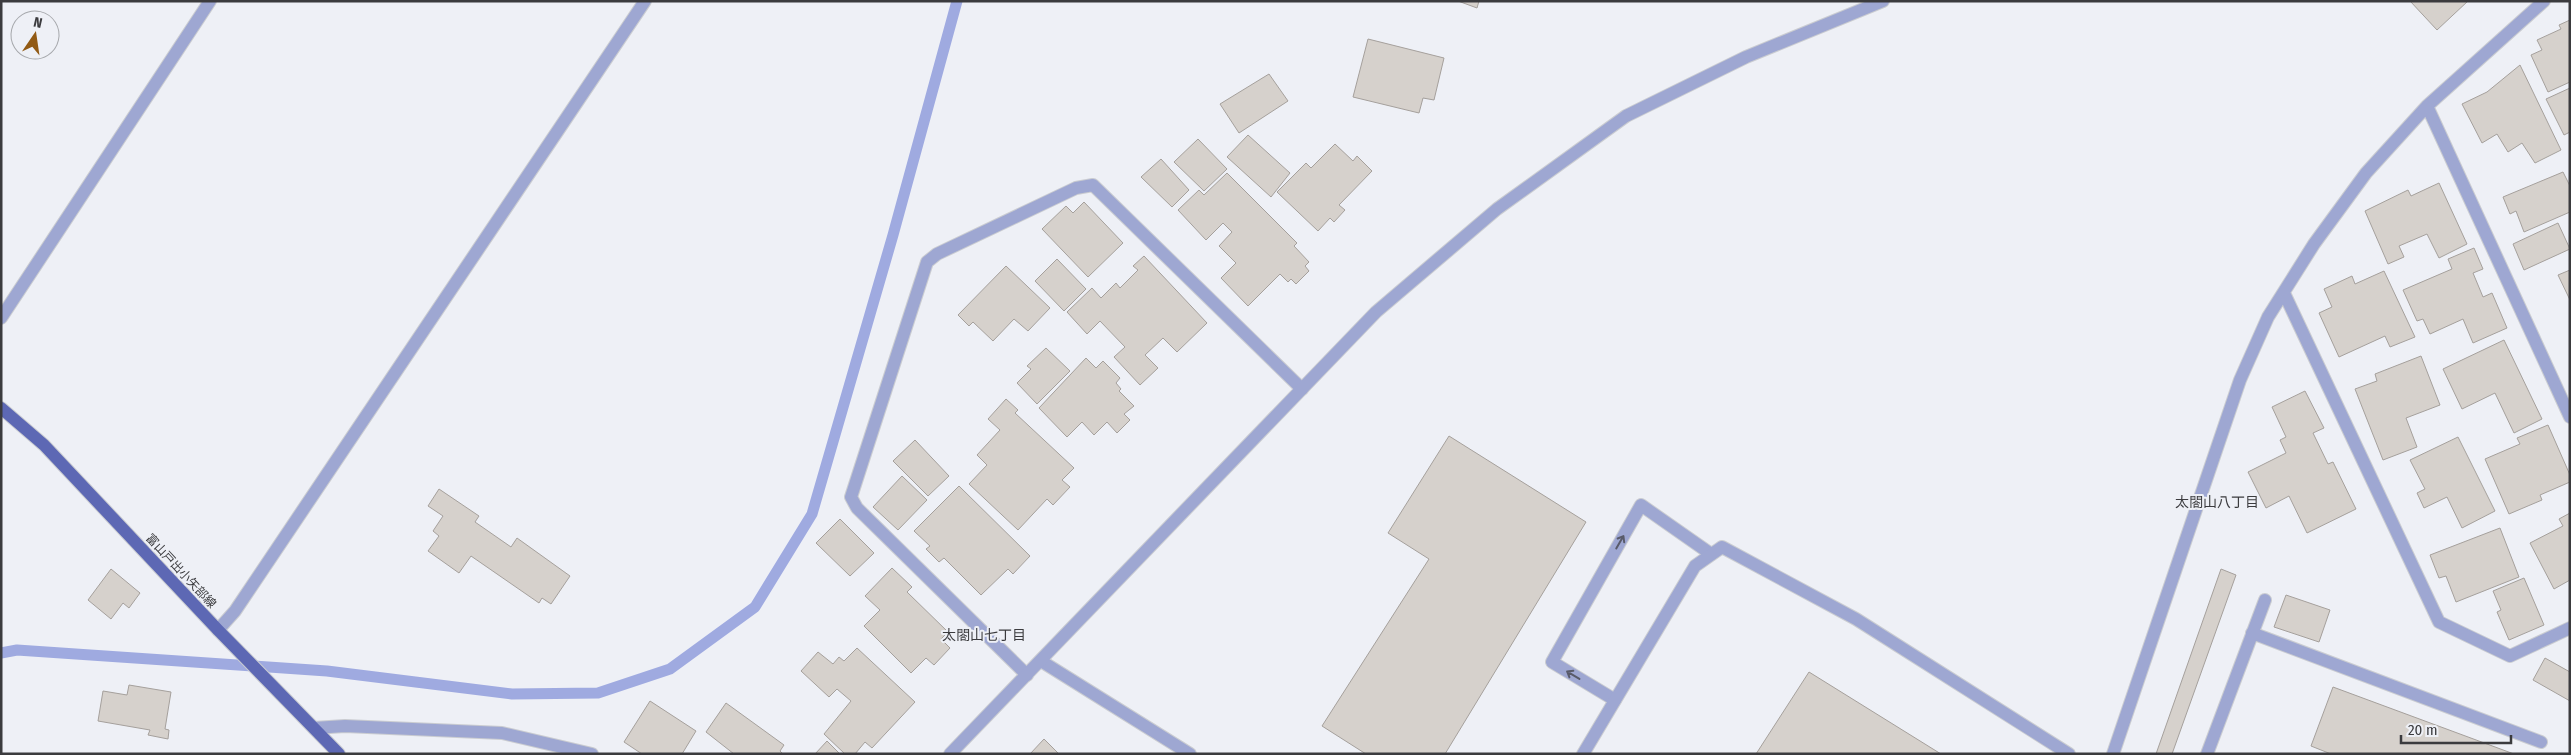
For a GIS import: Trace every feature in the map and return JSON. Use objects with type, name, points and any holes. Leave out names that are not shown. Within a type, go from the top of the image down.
[{"type":"main road","name":"富山戸出小矢部線","points":[[1,408],[44,445],[218,630],[339,754]]},
{"type":"street","points":[[1,318],[210,1]]},
{"type":"street","points":[[218,630],[236,611],[644,1]]},
{"type":"street","points":[[950,754],[1376,312],[1497,209],[1626,116],[1746,57],[1883,1]]},
{"type":"street","points":[[2113,754],[2240,380],[2268,317],[2314,244],[2366,173],[2427,106],[2544,1]]},
{"type":"street","points":[[2427,106],[2570,417]]},
{"type":"street","points":[[1027,674],[857,508],[851,498],[927,262],[937,254],[1076,188],[1093,185],[1302,389]]},
{"type":"street","points":[[2284,293],[2439,622],[2510,656],[2570,628]]},
{"type":"street","points":[[1615,700],[1552,662],[1640,505],[1712,554]]},
{"type":"street","points":[[1583,754],[1695,566],[1722,547],[1856,619],[2070,754]]},
{"type":"street","points":[[2207,754],[2265,600]]},
{"type":"street","points":[[2252,633],[2541,742]]},
{"type":"street","points":[[1041,661],[1190,754]]},
{"type":"street","points":[[314,728],[345,726],[502,733],[592,754]]},
{"type":"building","points":[[1458,1],[1479,1],[1477,8]]},
{"type":"building","points":[[2410,1],[2468,1],[2437,30]]},
{"type":"building","points":[[2570,20],[2570,82],[2548,92],[2531,55],[2542,50],[2537,40],[2561,29],[2559,25]]},
{"type":"building","points":[[1368,39],[1444,58],[1434,100],[1423,98],[1419,113],[1353,97]]},
{"type":"building","points":[[2520,65],[2561,150],[2535,163],[2522,143],[2508,152],[2497,134],[2482,143],[2462,104],[2487,92]]},
{"type":"building","points":[[1269,74],[1288,101],[1239,133],[1220,104]]},
{"type":"building","points":[[2570,88],[2570,132],[2564,135],[2546,99]]},
{"type":"building","points":[[1248,135],[1290,173],[1271,197],[1227,157]]},
{"type":"building","points":[[1198,139],[1227,169],[1204,191],[1174,162]]},
{"type":"building","points":[[1335,144],[1353,161],[1357,156],[1372,171],[1339,205],[1345,210],[1334,222],[1330,218],[1318,231],[1277,192],[1306,163],[1311,168]]},
{"type":"building","points":[[1161,159],[1189,190],[1172,207],[1141,177]]},
{"type":"building","points":[[2563,172],[2570,186],[2570,212],[2524,232],[2516,211],[2510,214],[2503,197]]},
{"type":"building","points":[[1227,173],[1297,243],[1294,246],[1309,262],[1305,266],[1309,271],[1296,284],[1291,279],[1288,282],[1280,274],[1248,306],[1221,278],[1236,263],[1219,246],[1232,232],[1223,223],[1206,240],[1178,210],[1199,190],[1204,195]]},
{"type":"building","points":[[2439,183],[2467,244],[2439,258],[2427,234],[2399,246],[2404,257],[2388,264],[2365,211],[2408,190],[2411,196]]},
{"type":"building","points":[[1084,202],[1123,243],[1088,277],[1042,229],[1066,206],[1073,213]]},
{"type":"building","points":[[2558,223],[2570,249],[2524,270],[2513,244]]},
{"type":"building","points":[[2474,248],[2483,269],[2473,273],[2483,297],[2492,293],[2507,328],[2473,343],[2463,319],[2430,334],[2423,319],[2417,321],[2403,290],[2452,269],[2448,259]]},
{"type":"building","points":[[1144,256],[1207,323],[1177,352],[1163,338],[1145,355],[1158,368],[1140,385],[1114,357],[1125,347],[1100,321],[1087,334],[1067,312],[1092,288],[1101,298],[1116,283],[1120,288],[1138,270],[1133,266]]},
{"type":"building","points":[[1057,259],[1086,289],[1064,311],[1035,281]]},
{"type":"building","points":[[1006,266],[1050,308],[1028,331],[1014,319],[993,341],[973,322],[969,326],[958,315]]},
{"type":"building","points":[[2570,270],[2570,300],[2558,275]]},
{"type":"building","points":[[2384,271],[2415,337],[2390,347],[2385,336],[2339,357],[2319,313],[2332,307],[2324,289],[2352,276],[2355,284]]},
{"type":"building","points":[[2504,340],[2542,419],[2514,433],[2495,393],[2462,409],[2443,369]]},
{"type":"building","points":[[1046,348],[1070,371],[1037,404],[1017,383],[1031,369],[1027,366]]},
{"type":"building","points":[[2421,356],[2440,405],[2406,418],[2417,447],[2383,460],[2355,389],[2377,381],[2375,374]]},
{"type":"building","points":[[1086,358],[1096,368],[1103,361],[1120,378],[1116,383],[1121,389],[1119,391],[1134,406],[1124,414],[1130,420],[1117,433],[1107,422],[1094,435],[1082,422],[1067,437],[1039,408]]},
{"type":"building","points":[[2305,391],[2324,428],[2313,433],[2328,464],[2333,462],[2356,509],[2307,533],[2289,496],[2266,508],[2248,472],[2286,453],[2280,440],[2286,437],[2272,407]]},
{"type":"building","points":[[1006,399],[1018,410],[1015,413],[1074,468],[1062,480],[1070,487],[1053,505],[1047,499],[1018,530],[969,484],[987,465],[977,455],[1000,430],[988,419]]},
{"type":"building","points":[[2548,425],[2570,475],[2570,482],[2540,495],[2542,500],[2509,514],[2485,459],[2520,444],[2517,438]]},
{"type":"building","points":[[1449,436],[1586,522],[1445,754],[1366,754],[1322,726],[1429,559],[1388,533]]},
{"type":"building","points":[[2458,437],[2495,511],[2462,528],[2447,497],[2424,508],[2417,493],[2425,489],[2410,460]]},
{"type":"building","points":[[915,440],[949,476],[928,496],[893,461]]},
{"type":"building","points":[[902,476],[927,500],[898,530],[873,507]]},
{"type":"building","points":[[959,486],[1030,556],[1013,574],[1008,569],[981,595],[944,558],[939,562],[926,549],[930,546],[914,531]]},
{"type":"building","points":[[439,489],[479,516],[475,522],[511,547],[517,538],[570,576],[551,604],[542,598],[539,603],[471,556],[459,573],[428,551],[439,536],[433,531],[443,516],[428,506]]},
{"type":"building","points":[[2570,513],[2570,580],[2554,589],[2530,543],[2563,526],[2559,519]]},
{"type":"building","points":[[840,519],[874,553],[850,576],[816,543]]},
{"type":"building","points":[[2500,528],[2519,577],[2456,602],[2446,576],[2439,578],[2430,555]]},
{"type":"building","points":[[892,568],[912,587],[907,592],[948,632],[941,639],[950,648],[934,665],[926,658],[911,673],[864,626],[880,610],[865,596]]},
{"type":"building","points":[[111,569],[140,593],[129,608],[123,603],[111,619],[88,600]]},
{"type":"building","points":[[2221,569],[2236,575],[2172,754],[2156,754]]},
{"type":"building","points":[[2524,578],[2544,625],[2509,640],[2497,612],[2501,610],[2493,591]]},
{"type":"building","points":[[2286,595],[2330,610],[2319,642],[2274,627]]},
{"type":"building","points":[[857,648],[915,702],[872,748],[865,742],[855,754],[845,754],[824,734],[851,701],[837,689],[829,697],[801,671],[818,652],[833,664],[839,657],[844,661]]},
{"type":"building","points":[[2545,658],[2570,672],[2570,701],[2533,680]]},
{"type":"building","points":[[1809,672],[1941,754],[1756,754]]},
{"type":"building","points":[[129,685],[171,692],[165,729],[169,730],[168,739],[148,735],[150,730],[98,721],[103,691],[127,695]]},
{"type":"building","points":[[2333,687],[2514,754],[2331,754],[2311,746]]},
{"type":"building","points":[[650,701],[696,731],[682,754],[642,754],[624,742]]},
{"type":"building","points":[[726,703],[784,745],[780,751],[783,754],[734,754],[706,732]]},
{"type":"building","points":[[1044,739],[1059,754],[1030,754]]},
{"type":"building","points":[[827,741],[840,754],[815,754]]},
{"type":"waterway","points":[[1,653],[17,650],[327,671],[512,694],[598,693],[670,669],[755,607],[812,514],[893,235],[957,1]]},
{"type":"district","name":"太閤山八丁目","points":[[2217,502]]},
{"type":"district","name":"太閤山七丁目","points":[[984,635]]}]
